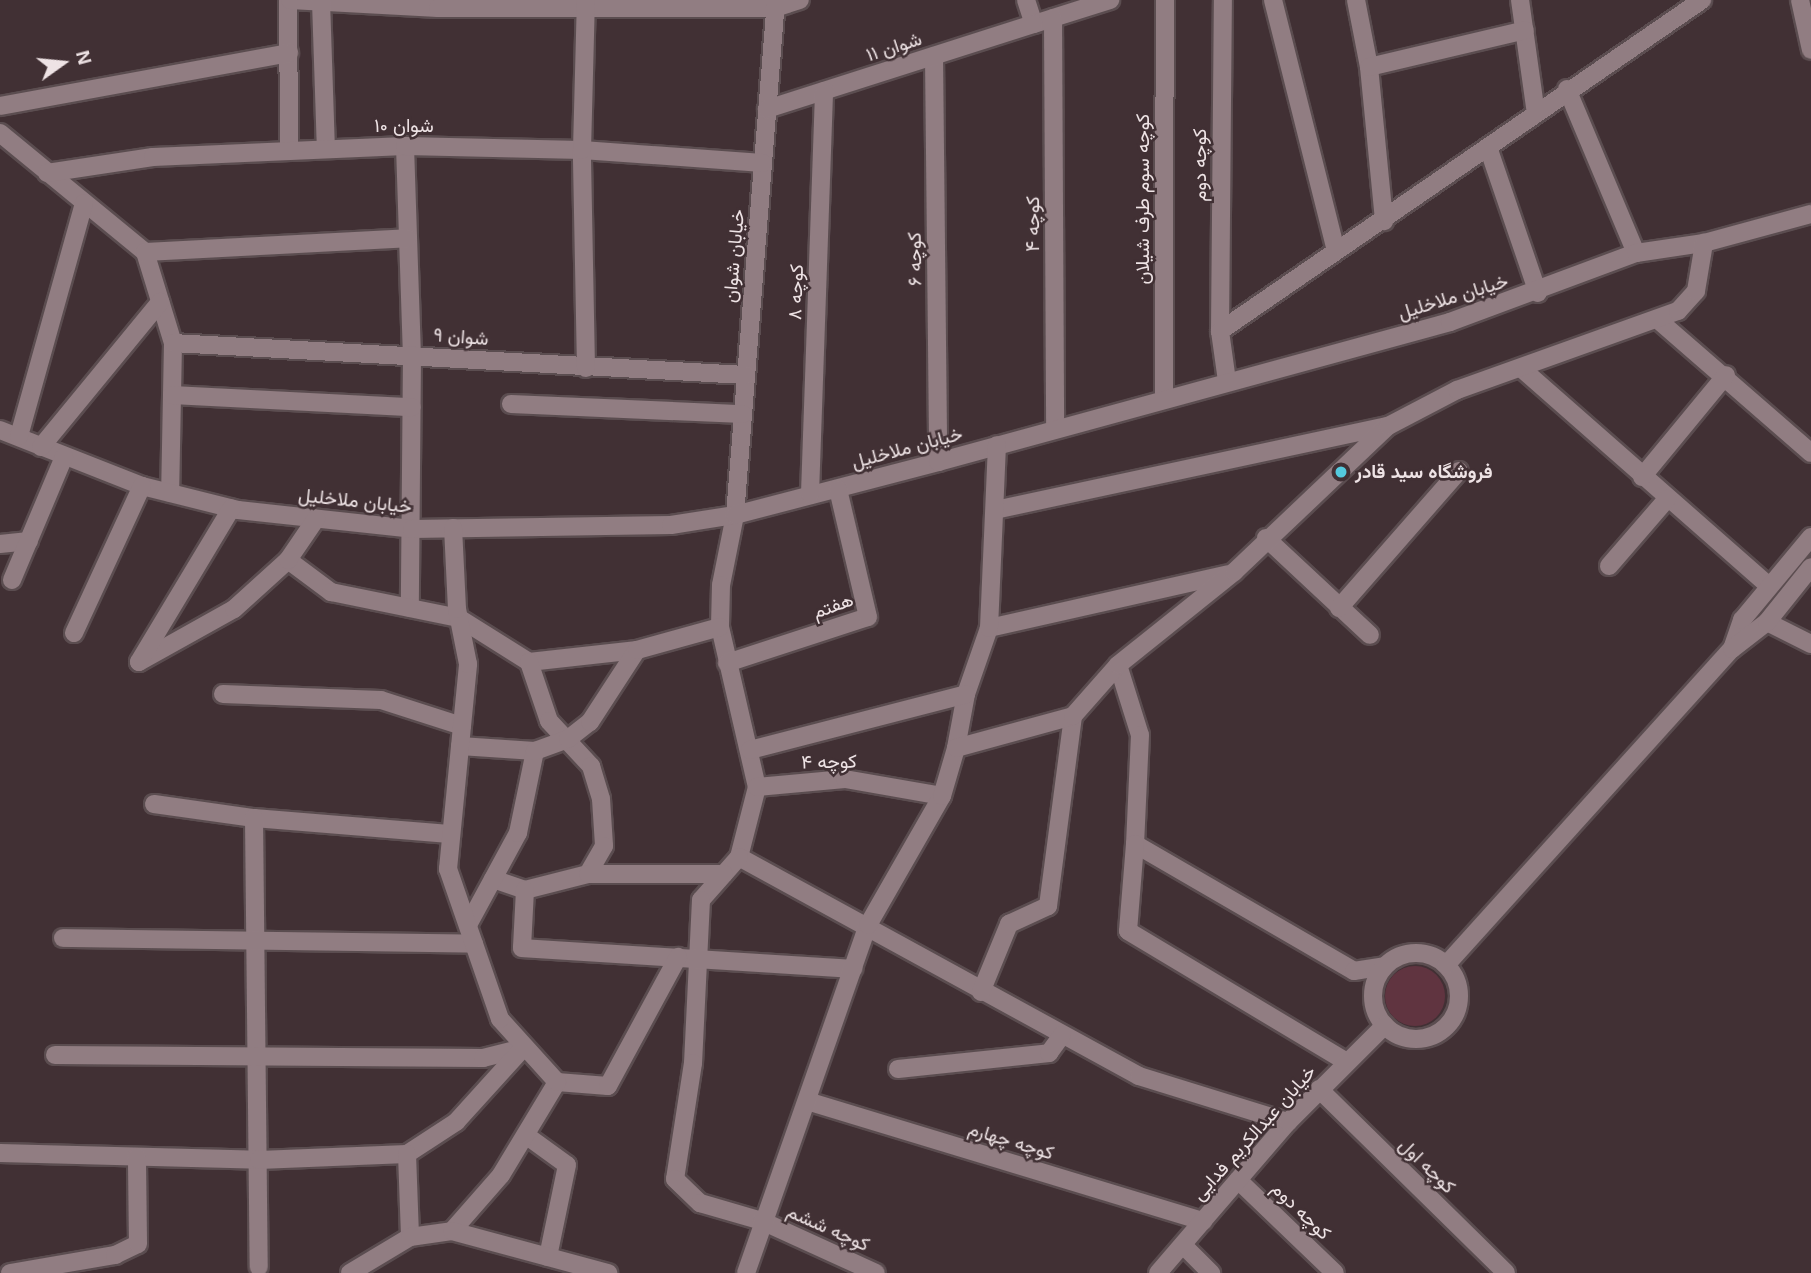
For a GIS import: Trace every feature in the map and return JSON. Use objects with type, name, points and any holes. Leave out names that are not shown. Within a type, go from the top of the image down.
[{"type":"street","points":[[289,150],[289,0],[438,4],[775,4],[800,0]]},
{"type":"street","points":[[1026,0],[1034,24]]},
{"type":"street","name":"شوان ۱۱","points":[[767,109],[1110,0]]},
{"type":"street","name":"کوچه سوم طرف شیلان","points":[[1164,399],[1165,0]]},
{"type":"street","name":"کوچه دوم","points":[[1223,0],[1220,331],[1227,381]]},
{"type":"street","points":[[1273,0],[1336,250]]},
{"type":"street","points":[[1356,0],[1369,67],[1384,221]]},
{"type":"street","points":[[1520,0],[1536,114]]},
{"type":"street","points":[[1220,331],[1336,250],[1489,150],[1677,6],[1702,0]]},
{"type":"street","points":[[1800,0],[1811,50]]},
{"type":"street","points":[[321,1],[326,149]]},
{"type":"street","points":[[586,368],[582,150],[587,4]]},
{"type":"street","name":"خیابان شوان","points":[[757,788],[720,627],[721,584],[735,515],[775,4]]},
{"type":"street","name":"کوچه ۴","points":[[1053,18],[1055,429]]},
{"type":"street","points":[[1369,67],[1525,30]]},
{"type":"street","points":[[0,106],[289,53]]},
{"type":"street","name":"کوچه ۶","points":[[934,56],[938,462]]},
{"type":"street","points":[[1567,89],[1636,253]]},
{"type":"street","name":"کوچه ۸","points":[[810,494],[824,91]]},
{"type":"street","points":[[0,133],[145,252],[173,343],[170,493]]},
{"type":"street","points":[[405,146],[412,355],[410,608]]},
{"type":"street","name":"شوان ۱۰","points":[[47,173],[153,157],[405,146],[582,150],[763,163]]},
{"type":"street","points":[[1489,150],[1538,293]]},
{"type":"street","points":[[19,436],[84,203]]},
{"type":"street","name":"خیابان ملاخلیل","points":[[0,430],[142,486],[231,509],[412,529],[671,525],[735,515],[938,462],[1538,293],[1636,253],[1704,243],[1811,214]]},
{"type":"street","points":[[145,252],[408,238]]},
{"type":"street","points":[[956,748],[1073,716],[1118,665],[1234,572],[1266,538],[1388,426],[1457,390],[1678,311],[1696,291],[1704,243]]},
{"type":"street","points":[[41,447],[160,302]]},
{"type":"street","points":[[1657,320],[1726,375],[1811,453]]},
{"type":"street","name":"شوان ۹","points":[[173,343],[412,355],[586,368],[746,374]]},
{"type":"street","points":[[1521,368],[1768,585]]},
{"type":"street","points":[[1642,477],[1726,375]]},
{"type":"street","points":[[172,395],[412,407]]},
{"type":"street","points":[[511,404],[743,414]]},
{"type":"street","points":[[995,510],[1388,426]]},
{"type":"street","points":[[746,1273],[762,1221],[868,925],[942,796],[956,748],[966,694],[989,628],[997,445]]},
{"type":"street","points":[[12,580],[64,457]]},
{"type":"street","points":[[1339,608],[1459,471]]},
{"type":"street","points":[[74,634],[142,486]]},
{"type":"street","name":"هفتم","points":[[727,663],[869,617],[838,489]]},
{"type":"street","points":[[1609,566],[1667,499]]},
{"type":"street","points":[[231,509],[139,662],[234,609],[288,560],[316,519]]},
{"type":"street","points":[[453,528],[459,618],[468,664],[449,834],[448,869],[500,1019],[556,1082],[608,1086],[678,957]]},
{"type":"street","points":[[1732,649],[1742,620],[1768,585],[1811,537]]},
{"type":"street","points":[[1266,538],[1370,635]]},
{"type":"street","points":[[0,544],[29,541]]},
{"type":"street","points":[[288,560],[331,592],[459,618],[529,662],[637,650],[720,627]]},
{"type":"street","points":[[1446,965],[1732,649],[1767,622],[1811,567]]},
{"type":"street","points":[[989,628],[1234,572]]},
{"type":"street","points":[[1767,622],[1811,644]]},
{"type":"street","points":[[460,746],[535,751],[568,739],[590,722],[637,650]]},
{"type":"street","points":[[529,662],[549,721],[591,766],[601,799],[604,846],[588,874]]},
{"type":"street","points":[[1118,665],[1140,734],[1128,931],[1347,1062]]},
{"type":"street","points":[[223,694],[381,700],[462,726]]},
{"type":"street","points":[[750,750],[966,694]]},
{"type":"street","points":[[981,992],[1009,924],[1048,906],[1073,716]]},
{"type":"street","points":[[468,925],[518,833],[535,751]]},
{"type":"street","name":"کوچه ۴","points":[[757,788],[845,779],[942,796]]},
{"type":"street","points":[[698,958],[701,900],[739,857],[757,788]]},
{"type":"street","points":[[154,804],[254,818],[449,834]]},
{"type":"street","points":[[254,818],[259,1267]]},
{"type":"street","points":[[1135,844],[1354,971],[1385,966],[1396,958],[1422,953],[1446,965],[1459,988],[1455,1014],[1446,1027],[1420,1039],[1405,1038],[1385,1024],[1374,993],[1385,966]]},
{"type":"street","points":[[739,857],[868,925],[981,992],[1139,1076],[1287,1122]]},
{"type":"street","points":[[493,879],[525,890],[588,874],[724,874]]},
{"type":"street","points":[[525,890],[522,948],[853,969]]},
{"type":"street","points":[[64,937],[474,944]]},
{"type":"street","name":"کوچه ششم","points":[[698,958],[693,1063],[675,1179],[700,1203],[762,1221],[876,1273]]},
{"type":"street","name":"خیابان عبدالکریم فدایی","points":[[1158,1273],[1287,1122],[1385,1024]]},
{"type":"street","points":[[898,1069],[1049,1053],[1062,1035]]},
{"type":"street","points":[[55,1055],[257,1059],[483,1058],[523,1048]]},
{"type":"street","points":[[0,1153],[259,1160],[407,1154],[456,1122],[523,1048]]},
{"type":"street","points":[[452,1231],[501,1175],[527,1136],[556,1082]]},
{"type":"street","name":"کوچه اول","points":[[1318,1089],[1506,1273]]},
{"type":"street","name":"کوچه چهارم","points":[[807,1101],[1203,1221]]},
{"type":"street","points":[[527,1136],[567,1165],[548,1257]]},
{"type":"street","points":[[407,1154],[410,1237]]},
{"type":"street","points":[[10,1273],[115,1255],[138,1244],[137,1157]]},
{"type":"street","name":"کوچه دوم","points":[[1238,1180],[1335,1273]]},
{"type":"street","points":[[350,1273],[410,1237],[452,1231],[608,1273]]},
{"type":"street","points":[[1183,1245],[1211,1273]]},
{"type":"shaded area","points":[[1409,966],[1421,966],[1437,974],[1443,984],[1443,1008],[1437,1018],[1421,1026],[1409,1026],[1393,1018],[1385,1002],[1385,990],[1393,974]]},
{"type":"place","name":"فروشگاه سید قادر","points":[[1341,472]]}]
